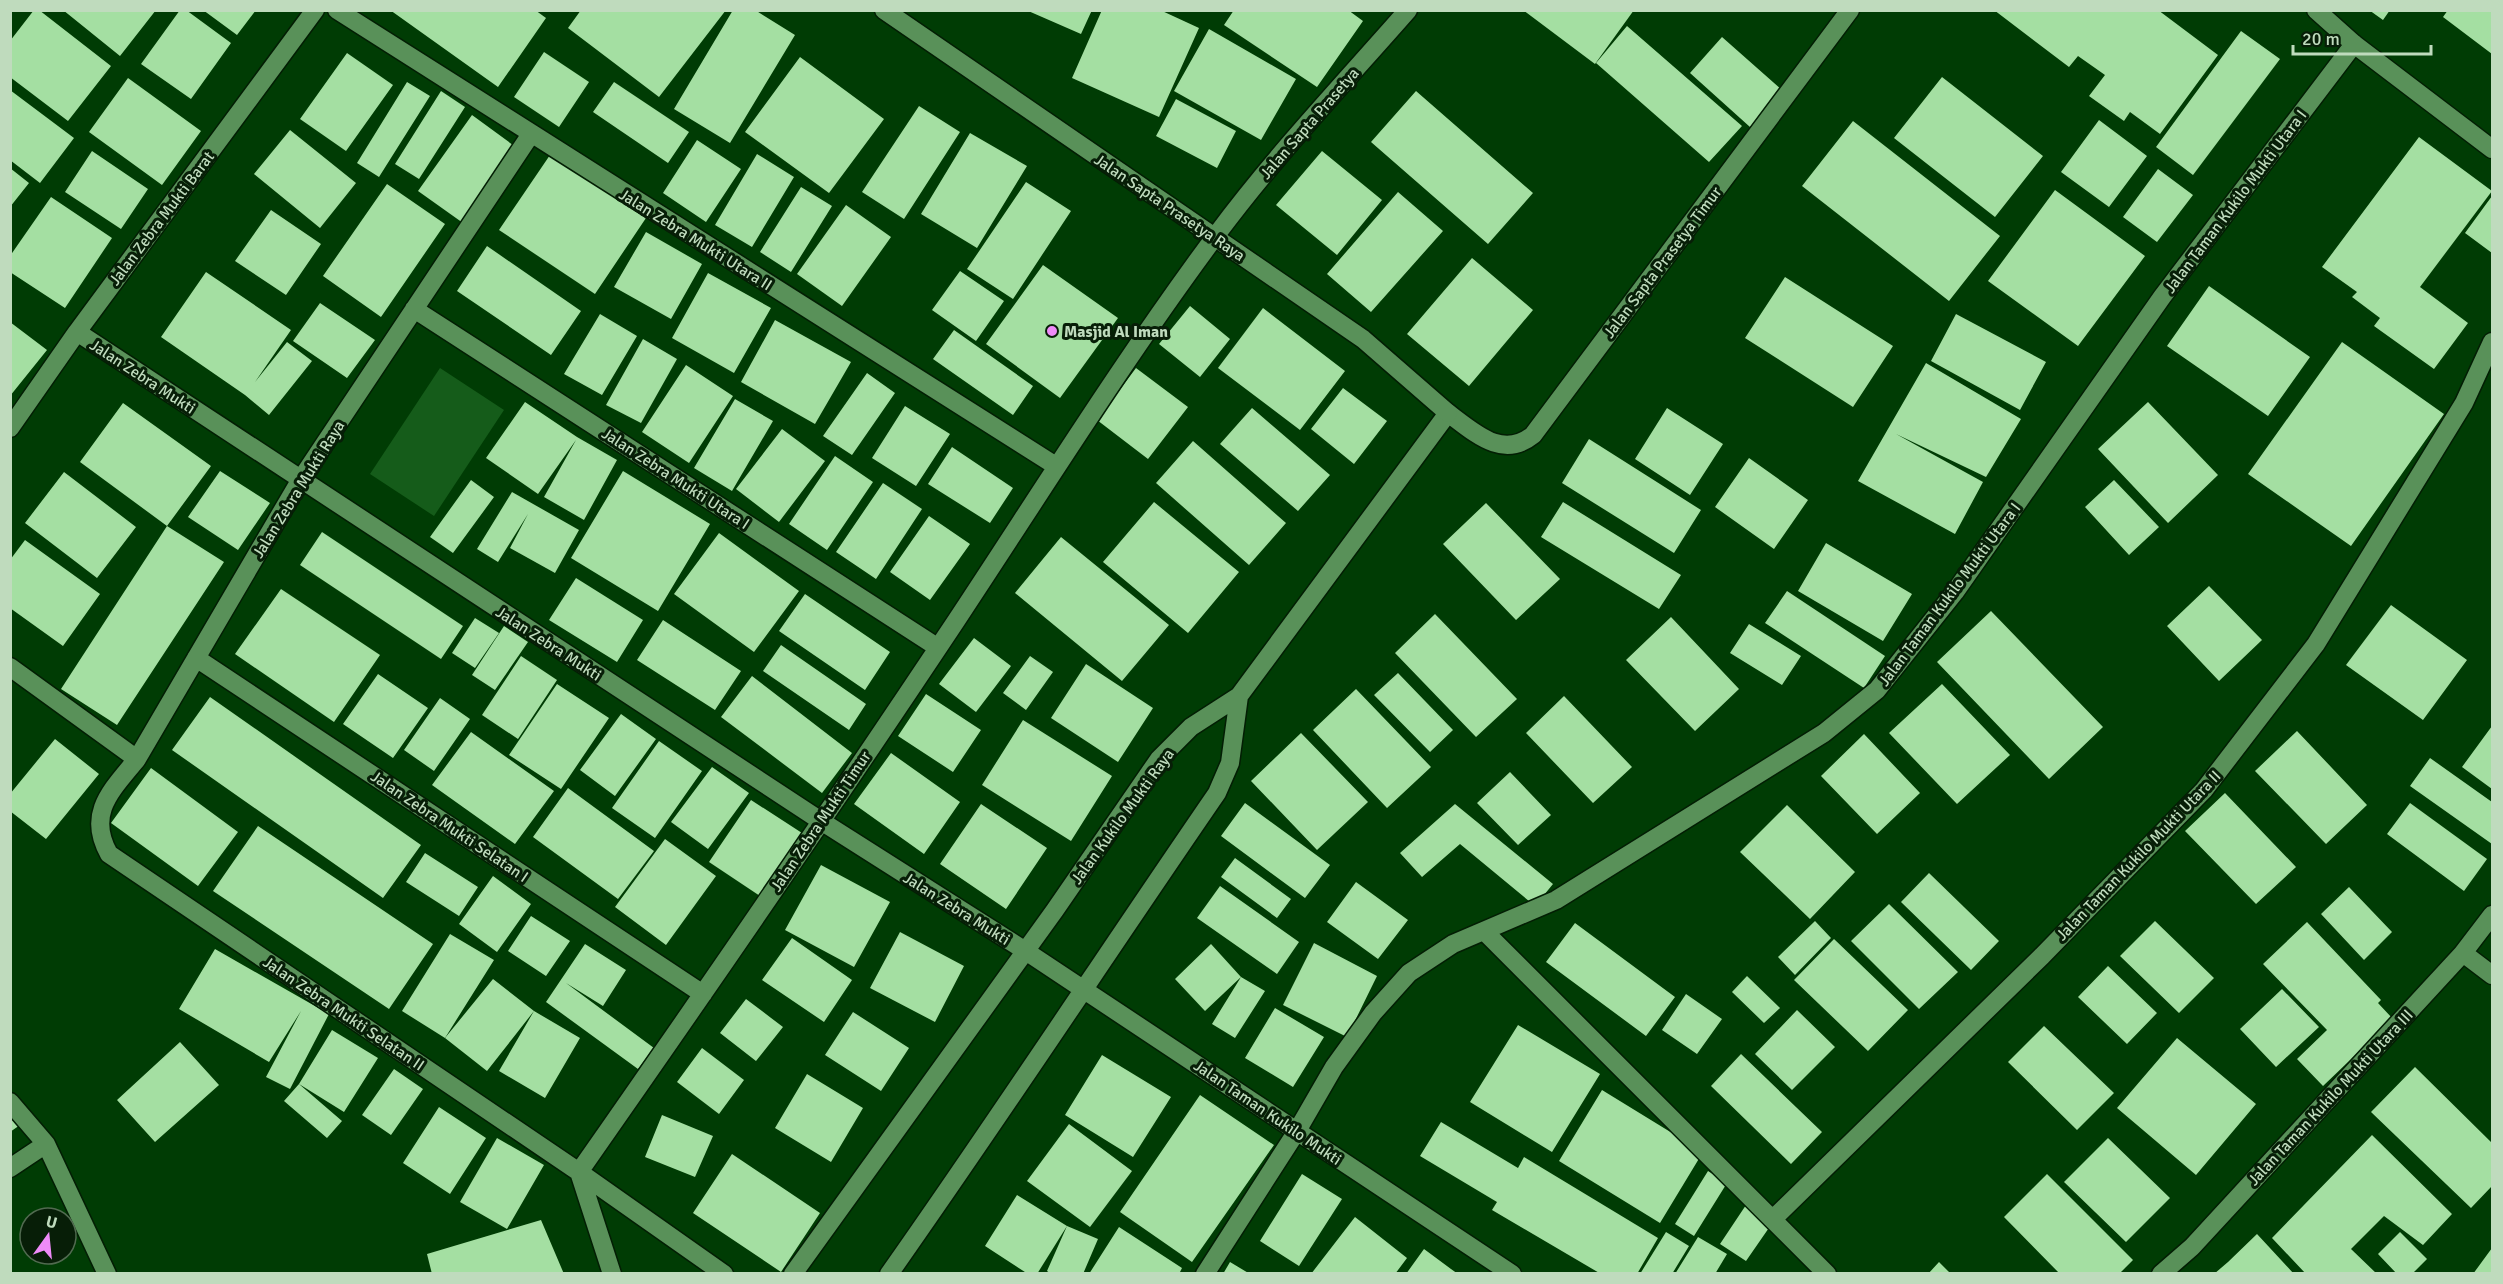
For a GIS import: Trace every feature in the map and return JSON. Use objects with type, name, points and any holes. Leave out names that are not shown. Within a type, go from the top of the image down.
[{"type":"street","name":"Jalan Zebra Mukti Barat","points":[[10,428],[77,332],[315,10]]},
{"type":"street","name":"Jalan Zebra Mukti Utara II","points":[[337,10],[1056,466]]},
{"type":"street","name":"Jalan Sapta Prasetya Raya","points":[[884,10],[1363,339],[1448,413]]},
{"type":"street","name":"Jalan Sapta Prasetya","points":[[1056,466],[1214,237],[1310,121],[1408,10]]},
{"type":"street","name":"Jalan Sapta Prasetya Timur","points":[[1448,413],[1482,438],[1500,445],[1518,445],[1533,435],[1850,10]]},
{"type":"street","points":[[2316,10],[2354,44],[2493,149]]},
{"type":"street","name":"Jalan Taman Kukilo Mukti Utara I","points":[[1205,1274],[1297,1131],[1334,1067],[1373,1013],[1409,973],[1453,944],[1556,900],[1576,888],[1824,733],[1877,690],[1955,592],[2162,297],[2354,44]]},
{"type":"street","name":"Jalan Zebra Mukti Raya","points":[[109,854],[98,825],[101,810],[109,795],[137,759],[301,479],[531,134]]},
{"type":"street","name":"Jalan Zebra Mukti Utara I","points":[[414,309],[937,647]]},
{"type":"street","name":"Jalan Zebra Mukti","points":[[77,332],[821,821],[1024,950]]},
{"type":"street","name":"Jalan Taman Kukilo Mukti Utara II","points":[[1774,1218],[2042,956],[2204,790],[2316,644],[2464,403],[2493,342]]},
{"type":"street","points":[[889,1274],[992,1127],[1082,988],[1217,793],[1230,763],[1239,696],[1448,413]]},
{"type":"street","name":"Jalan Zebra Mukti Timur","points":[[579,1172],[821,821],[1056,466]]},
{"type":"street","name":"Jalan Zebra Mukti Selatan I","points":[[196,658],[703,994]]},
{"type":"street","points":[[10,667],[137,759]]},
{"type":"street","name":"Jalan Kukilo Mukti Raya","points":[[793,1274],[1055,910],[1159,759],[1191,727],[1239,696]]},
{"type":"street","name":"Jalan Zebra Mukti Selatan II","points":[[109,854],[579,1172],[724,1274]]},
{"type":"street","name":"Jalan Taman Kukilo Mukti Utara III","points":[[2161,1274],[2192,1246],[2463,953],[2493,915]]},
{"type":"street","points":[[1485,932],[1774,1218],[1827,1274]]},
{"type":"street","name":"Jalan Taman Kukilo Mukti","points":[[1024,950],[1512,1274]]},
{"type":"street","points":[[2463,953],[2493,975]]},
{"type":"street","points":[[10,1102],[46,1144],[107,1274]]},
{"type":"street","points":[[10,1168],[46,1144]]},
{"type":"street","points":[[579,1172],[612,1274]]},
{"type":"green space","points":[[440,368],[504,410],[434,516],[370,474]]},
{"type":"building","points":[[34,10],[39,10],[111,66],[68,121],[10,77],[10,41]]},
{"type":"building","points":[[63,10],[156,10],[120,56]]},
{"type":"building","points":[[180,10],[186,10],[231,43],[191,99],[141,64]]},
{"type":"building","points":[[203,10],[256,10],[237,35]]},
{"type":"building","points":[[390,10],[535,10],[546,18],[498,87]]},
{"type":"building","points":[[581,10],[726,10],[659,97],[568,28]]},
{"type":"building","points":[[733,10],[755,10],[795,35],[730,143],[674,109]]},
{"type":"building","points":[[1026,10],[1092,10],[1081,34]]},
{"type":"building","points":[[1102,10],[1160,10],[1199,28],[1159,117],[1072,78]]},
{"type":"building","points":[[1234,10],[1348,10],[1363,21],[1317,87],[1224,25]]},
{"type":"building","points":[[1523,10],[1634,10],[1595,64]]},
{"type":"building","points":[[1994,10],[2158,10],[2218,55],[2160,134],[2130,112],[2124,121],[2089,96],[2105,75],[2078,56],[2069,67]]},
{"type":"building","points":[[2369,10],[2390,10],[2383,20]]},
{"type":"building","points":[[2448,10],[2492,10],[2492,54],[2443,17]]},
{"type":"building","points":[[1627,26],[1742,126],[1709,162],[1596,63]]},
{"type":"building","points":[[1209,29],[1296,79],[1261,140],[1174,91]]},
{"type":"building","points":[[2241,31],[2280,59],[2193,175],[2156,147]]},
{"type":"building","points":[[1722,37],[1783,91],[1750,127],[1690,73]]},
{"type":"building","points":[[544,52],[589,82],[559,127],[514,97]]},
{"type":"building","points":[[347,53],[393,85],[346,151],[300,119]]},
{"type":"building","points":[[800,57],[884,119],[829,193],[745,132]]},
{"type":"building","points":[[1942,77],[2043,156],[1995,217],[1894,138]]},
{"type":"building","points":[[128,78],[201,131],[162,185],[89,132]]},
{"type":"building","points":[[407,82],[430,96],[379,177],[357,163]]},
{"type":"building","points":[[614,82],[689,132],[668,163],[593,112]]},
{"type":"building","points":[[10,90],[74,138],[40,183],[10,160]]},
{"type":"building","points":[[441,91],[465,107],[419,179],[395,164]]},
{"type":"building","points":[[1416,91],[1533,193],[1488,244],[1371,142]]},
{"type":"building","points":[[1176,99],[1236,131],[1217,168],[1156,136]]},
{"type":"building","points":[[919,106],[960,132],[904,219],[862,192]]},
{"type":"building","points":[[472,115],[517,148],[463,223],[418,191]]},
{"type":"building","points":[[2099,120],[2147,156],[2109,207],[2061,172]]},
{"type":"building","points":[[1853,121],[2000,236],[1949,301],[1802,186]]},
{"type":"building","points":[[290,130],[356,183],[320,228],[254,174]]},
{"type":"building","points":[[970,133],[1027,166],[977,248],[921,214]]},
{"type":"building","points":[[2419,137],[2492,191],[2420,287],[2468,323],[2434,369],[2374,326],[2380,318],[2352,297],[2357,292],[2322,267]]},
{"type":"building","points":[[697,140],[741,169],[706,222],[663,193]]},
{"type":"building","points":[[92,151],[148,189],[121,229],[65,192]]},
{"type":"building","points":[[1322,151],[1382,200],[1337,255],[1276,205]]},
{"type":"building","points":[[757,154],[794,177],[752,247],[715,225]]},
{"type":"building","points":[[550,155],[646,218],[595,294],[499,230]]},
{"type":"building","points":[[10,168],[29,183],[10,207]]},
{"type":"building","points":[[2158,169],[2193,195],[2157,242],[2123,217]]},
{"type":"building","points":[[1026,182],[1071,211],[1013,299],[967,269]]},
{"type":"building","points":[[387,184],[445,224],[381,317],[323,276]]},
{"type":"building","points":[[801,187],[832,206],[791,272],[760,252]]},
{"type":"building","points":[[2055,190],[2145,256],[2078,346],[1988,281]]},
{"type":"building","points":[[1398,192],[1443,231],[1371,312],[1327,274]]},
{"type":"building","points":[[2492,196],[2492,253],[2465,233]]},
{"type":"building","points":[[51,197],[112,238],[65,308],[10,272],[10,256]]},
{"type":"building","points":[[846,205],[891,237],[842,306],[797,274]]},
{"type":"building","points":[[271,210],[321,244],[286,295],[235,261]]},
{"type":"building","points":[[646,232],[702,264],[671,319],[614,287]]},
{"type":"building","points":[[487,246],[581,311],[551,355],[457,291]]},
{"type":"building","points":[[1472,258],[1533,310],[1469,386],[1407,334]]},
{"type":"building","name":"Masjid Al Iman","points":[[1043,265],[1118,318],[1060,398],[986,344]]},
{"type":"building","points":[[960,271],[1004,301],[976,341],[932,310]]},
{"type":"building","points":[[206,272],[291,330],[255,382],[287,342],[312,361],[269,415],[245,395],[161,337]]},
{"type":"building","points":[[708,273],[771,308],[734,373],[672,338]]},
{"type":"building","points":[[1785,277],[1893,346],[1853,407],[1745,338]]},
{"type":"building","points":[[2209,286],[2310,357],[2268,416],[2167,346]]},
{"type":"building","points":[[320,303],[375,340],[347,378],[293,341]]},
{"type":"building","points":[[1190,306],[1230,339],[1200,377],[1159,344]]},
{"type":"building","points":[[1263,308],[1345,371],[1300,430],[1218,368]]},
{"type":"building","points":[[600,314],[637,336],[602,395],[564,374]]},
{"type":"building","points":[[1956,314],[2046,362],[2020,410],[1931,361]]},
{"type":"building","points":[[775,320],[851,362],[815,424],[741,382]]},
{"type":"building","points":[[10,322],[47,350],[10,396]]},
{"type":"building","points":[[954,330],[1033,386],[1013,415],[933,359]]},
{"type":"building","points":[[643,339],[677,359],[641,423],[606,405]]},
{"type":"building","points":[[2342,342],[2444,414],[2351,546],[2248,474]]},
{"type":"building","points":[[1926,363],[2021,419],[1986,477],[1896,434],[1983,482],[1955,534],[1858,481]]},
{"type":"building","points":[[686,365],[733,396],[689,463],[642,432]]},
{"type":"building","points":[[1136,368],[1188,407],[1148,459],[1097,420]]},
{"type":"building","points":[[867,373],[895,393],[852,455],[823,436]]},
{"type":"building","points":[[1343,388],[1387,421],[1354,464],[1311,429]]},
{"type":"building","points":[[735,399],[773,421],[732,491],[694,468]]},
{"type":"building","points":[[525,402],[577,437],[617,460],[584,520],[544,497],[576,440],[538,494],[486,458]]},
{"type":"building","points":[[2148,402],[2218,475],[2168,523],[2098,449]]},
{"type":"building","points":[[123,403],[211,466],[167,526],[80,462]]},
{"type":"building","points":[[905,406],[950,434],[916,486],[872,458]]},
{"type":"building","points":[[1252,408],[1330,475],[1298,511],[1220,444]]},
{"type":"building","points":[[1667,408],[1723,444],[1690,495],[1635,459]]},
{"type":"building","points":[[782,429],[825,461],[779,522],[736,489]]},
{"type":"building","points":[[1589,439],[1701,510],[1674,553],[1562,483]]},
{"type":"building","points":[[1193,441],[1286,523],[1249,565],[1156,483]]},
{"type":"building","points":[[952,447],[1013,488],[990,523],[928,484]]},
{"type":"building","points":[[835,456],[873,482],[827,550],[789,524]]},
{"type":"building","points":[[1749,458],[1808,500],[1774,549],[1715,507]]},
{"type":"building","points":[[220,471],[270,503],[238,550],[188,517]]},
{"type":"building","points":[[623,471],[710,524],[658,611],[571,558]]},
{"type":"building","points":[[64,472],[136,527],[97,578],[25,523]]},
{"type":"building","points":[[471,480],[494,497],[453,553],[430,537]]},
{"type":"building","points":[[2114,480],[2159,527],[2129,555],[2085,507]]},
{"type":"building","points":[[883,483],[922,509],[876,579],[836,552]]},
{"type":"building","points":[[512,492],[579,530],[555,573],[510,548],[528,514],[498,562],[477,549]]},
{"type":"building","points":[[1154,502],[1239,572],[1188,633],[1103,562]]},
{"type":"building","points":[[1563,502],[1681,575],[1659,609],[1541,537]]},
{"type":"building","points":[[1486,503],[1560,579],[1516,620],[1443,544]]},
{"type":"building","points":[[929,516],[970,544],[930,600],[890,572]]},
{"type":"building","points":[[167,526],[224,562],[117,725],[61,689]]},
{"type":"building","points":[[322,532],[463,626],[441,659],[300,565]]},
{"type":"building","points":[[719,533],[799,591],[754,652],[674,594]]},
{"type":"building","points":[[1061,537],[1169,625],[1122,681],[1015,593]]},
{"type":"building","points":[[25,540],[100,594],[63,646],[10,608],[10,560]]},
{"type":"building","points":[[1826,543],[1912,594],[1883,641],[1798,591]]},
{"type":"building","points":[[576,578],[643,620],[617,662],[549,620]]},
{"type":"building","points":[[2209,586],[2262,640],[2219,681],[2167,626]]},
{"type":"building","points":[[281,589],[380,655],[334,722],[235,654]]},
{"type":"building","points":[[1787,591],[1885,656],[1864,688],[1765,623]]},
{"type":"building","points":[[805,594],[890,652],[865,690],[779,631]]},
{"type":"building","points":[[2391,605],[2467,660],[2423,720],[2346,665]]},
{"type":"building","points":[[1991,611],[2103,727],[2049,779],[1937,662]]},
{"type":"building","points":[[1435,614],[1517,699],[1476,737],[1395,653]]},
{"type":"building","points":[[1671,617],[1739,689],[1695,731],[1626,660]]},
{"type":"building","points":[[475,618],[499,633],[475,668],[452,653]]},
{"type":"building","points":[[663,620],[741,671],[715,710],[637,660]]},
{"type":"building","points":[[1749,624],[1801,656],[1782,685],[1730,653]]},
{"type":"building","points":[[504,626],[528,642],[495,690],[472,675]]},
{"type":"building","points":[[974,638],[1011,666],[976,712],[939,684]]},
{"type":"building","points":[[781,645],[866,704],[849,730],[763,671]]},
{"type":"building","points":[[521,656],[557,680],[518,739],[482,715]]},
{"type":"building","points":[[1030,656],[1053,672],[1026,710],[1003,693]]},
{"type":"building","points":[[1086,664],[1153,708],[1118,762],[1051,718]]},
{"type":"building","points":[[1398,673],[1453,730],[1430,752],[1374,695]]},
{"type":"building","points":[[378,674],[428,708],[393,758],[343,724]]},
{"type":"building","points":[[752,676],[852,753],[822,793],[721,717]]},
{"type":"building","points":[[557,684],[609,718],[561,789],[509,755]]},
{"type":"building","points":[[1942,684],[2010,755],[1957,804],[1889,733]]},
{"type":"building","points":[[1356,689],[1431,767],[1387,808],[1313,730]]},
{"type":"building","points":[[926,694],[981,730],[953,772],[898,736]]},
{"type":"building","points":[[1564,696],[1632,767],[1593,803],[1526,733]]},
{"type":"building","points":[[210,697],[421,845],[383,898],[172,750]]},
{"type":"building","points":[[440,698],[470,719],[434,771],[404,750]]},
{"type":"building","points":[[621,714],[656,739],[615,796],[580,770]]},
{"type":"building","points":[[1023,720],[1112,776],[1071,841],[982,785]]},
{"type":"building","points":[[2492,726],[2492,789],[2462,767]]},
{"type":"building","points":[[2297,731],[2367,805],[2326,844],[2255,771]]},
{"type":"building","points":[[471,732],[554,791],[515,844],[432,785]]},
{"type":"building","points":[[1301,733],[1368,802],[1317,850],[1251,781]]},
{"type":"building","points":[[1864,734],[1920,793],[1877,834],[1821,776]]},
{"type":"building","points":[[55,739],[99,774],[46,839],[10,811],[10,794]]},
{"type":"building","points":[[659,741],[702,771],[655,838],[612,808]]},
{"type":"building","points":[[891,753],[960,802],[924,854],[854,804]]},
{"type":"building","points":[[2430,758],[2492,802],[2492,844],[2410,786]]},
{"type":"building","points":[[712,767],[749,793],[708,849],[671,822]]},
{"type":"building","points":[[151,768],[238,832],[198,886],[111,823]]},
{"type":"building","points":[[1510,772],[1551,815],[1518,845],[1477,803]]},
{"type":"building","points":[[568,788],[654,851],[618,899],[533,837]]},
{"type":"building","points":[[2225,793],[2296,867],[2256,904],[2185,831]]},
{"type":"building","points":[[751,800],[802,833],[760,896],[709,862]]},
{"type":"building","points":[[1245,803],[1330,865],[1305,898],[1221,836]]},
{"type":"building","points":[[2410,803],[2487,859],[2464,891],[2387,834]]},
{"type":"building","points":[[981,804],[1047,848],[1006,909],[940,864]]},
{"type":"building","points":[[1455,804],[1553,884],[1535,906],[1460,844],[1422,877],[1400,853]]},
{"type":"building","points":[[1787,805],[1855,872],[1810,919],[1740,852]]},
{"type":"building","points":[[258,826],[433,944],[389,1009],[213,891]]},
{"type":"building","points":[[665,839],[716,876],[666,945],[615,907]]},
{"type":"building","points":[[425,853],[478,887],[459,916],[406,882]]},
{"type":"building","points":[[1235,858],[1291,899],[1277,918],[1221,877]]},
{"type":"building","points":[[821,865],[890,902],[854,967],[785,930]]},
{"type":"building","points":[[1929,873],[1999,941],[1971,970],[1901,902]]},
{"type":"building","points":[[493,876],[531,904],[497,952],[459,924]]},
{"type":"building","points":[[1356,882],[1408,920],[1378,959],[1327,922]]},
{"type":"building","points":[[1220,886],[1299,942],[1277,974],[1197,918]]},
{"type":"building","points":[[2349,887],[2392,932],[2364,960],[2321,914]]},
{"type":"building","points":[[1889,904],[1958,972],[1919,1009],[1851,941]]},
{"type":"building","points":[[531,916],[570,941],[546,976],[508,951]]},
{"type":"building","points":[[1815,921],[1831,938],[1795,975],[1778,957]]},
{"type":"building","points":[[2155,921],[2214,978],[2179,1013],[2120,956]]},
{"type":"building","points":[[2307,922],[2381,1000],[2378,1003],[2393,1019],[2323,1086],[2297,1059],[2327,1030],[2263,964]]},
{"type":"building","points":[[1575,923],[1675,997],[1646,1036],[1546,962]]},
{"type":"building","points":[[900,932],[964,966],[935,1022],[870,988]]},
{"type":"building","points":[[450,934],[494,960],[445,1038],[402,1011]]},
{"type":"building","points":[[792,938],[852,980],[824,1022],[762,980]]},
{"type":"building","points":[[1834,939],[1908,1010],[1868,1051],[1794,980]]},
{"type":"building","points":[[1314,943],[1377,976],[1347,1037],[1283,1005]]},
{"type":"building","points":[[585,944],[626,970],[603,1006],[566,983],[654,1048],[638,1069],[546,1002]]},
{"type":"building","points":[[1211,944],[1241,977],[1205,1011],[1175,979]]},
{"type":"building","points":[[215,949],[329,1014],[290,1089],[266,1077],[301,1011],[269,1062],[179,1009]]},
{"type":"building","points":[[2108,966],[2157,1013],[2127,1044],[2078,997]]},
{"type":"building","points":[[1747,976],[1780,1008],[1764,1023],[1732,992]]},
{"type":"building","points":[[1241,977],[1265,991],[1235,1038],[1212,1024]]},
{"type":"building","points":[[493,979],[534,1011],[487,1071],[445,1038]]},
{"type":"building","points":[[2282,989],[2319,1027],[2276,1067],[2240,1029]]},
{"type":"building","points":[[1686,994],[1722,1019],[1697,1054],[1662,1030]]},
{"type":"building","points":[[746,999],[783,1027],[756,1061],[720,1033]]},
{"type":"building","points":[[1275,1008],[1324,1037],[1293,1087],[1245,1058]]},
{"type":"building","points":[[1797,1010],[1835,1047],[1792,1090],[1755,1054]]},
{"type":"building","points":[[534,1011],[580,1038],[545,1098],[499,1071]]},
{"type":"building","points":[[853,1012],[909,1048],[881,1091],[825,1055]]},
{"type":"building","points":[[1518,1025],[1600,1074],[1552,1152],[1470,1102]]},
{"type":"building","points":[[2044,1026],[2114,1093],[2077,1130],[2008,1062]]},
{"type":"building","points":[[332,1030],[378,1058],[344,1112],[299,1084]]},
{"type":"building","points":[[2177,1038],[2256,1104],[2196,1175],[2117,1108]]},
{"type":"building","points":[[180,1042],[219,1085],[155,1142],[117,1100]]},
{"type":"building","points":[[702,1048],[744,1080],[719,1114],[677,1082]]},
{"type":"building","points":[[1741,1054],[1822,1132],[1791,1164],[1711,1086]]},
{"type":"building","points":[[1102,1055],[1171,1097],[1133,1157],[1065,1115]]},
{"type":"building","points":[[2415,1067],[2492,1143],[2492,1186],[2471,1208],[2371,1112]]},
{"type":"building","points":[[394,1069],[423,1089],[391,1135],[362,1115]]},
{"type":"building","points":[[807,1074],[863,1108],[831,1162],[775,1128]]},
{"type":"building","points":[[299,1084],[342,1121],[327,1138],[284,1101]]},
{"type":"building","points":[[1602,1090],[1703,1152],[1660,1223],[1559,1161]]},
{"type":"building","points":[[1200,1095],[1274,1145],[1192,1262],[1120,1212]]},
{"type":"building","points":[[439,1107],[486,1138],[450,1194],[403,1163]]},
{"type":"building","points":[[10,1112],[20,1125],[10,1132]]},
{"type":"building","points":[[662,1115],[713,1136],[695,1177],[645,1157]]},
{"type":"building","points":[[1441,1122],[1518,1168],[1524,1157],[1658,1238],[1637,1274],[1601,1274],[1492,1210],[1497,1202],[1420,1156]]},
{"type":"building","points":[[1069,1124],[1132,1171],[1090,1227],[1027,1181]]},
{"type":"building","points":[[2372,1135],[2452,1214],[2423,1245],[2384,1216],[2351,1249],[2377,1274],[2306,1274],[2272,1238]]},
{"type":"building","points":[[497,1138],[544,1165],[507,1229],[460,1202]]},
{"type":"building","points":[[2108,1138],[2170,1198],[2126,1242],[2064,1182]]},
{"type":"building","points":[[732,1154],[820,1213],[781,1272],[693,1213]]},
{"type":"building","points":[[1708,1171],[1727,1183],[1694,1236],[1675,1224]]},
{"type":"building","points":[[1302,1174],[1342,1199],[1299,1266],[1260,1241]]},
{"type":"building","points":[[2047,1174],[2133,1260],[2119,1274],[2060,1274],[2004,1217]]},
{"type":"building","points":[[1017,1195],[1067,1226],[1037,1274],[1028,1274],[985,1246]]},
{"type":"building","points":[[1746,1205],[1773,1222],[1746,1261],[1720,1244]]},
{"type":"building","points":[[1355,1217],[1407,1258],[1395,1274],[1311,1274]]},
{"type":"building","points":[[541,1220],[564,1274],[432,1274],[427,1254]]},
{"type":"building","points":[[1067,1226],[1098,1239],[1083,1274],[1051,1274],[1047,1271]]},
{"type":"building","points":[[1119,1227],[1182,1268],[1179,1274],[1089,1274]]},
{"type":"building","points":[[1666,1232],[1689,1246],[1672,1274],[1640,1274]]},
{"type":"building","points":[[2400,1232],[2427,1259],[2412,1274],[2397,1274],[2378,1254]]},
{"type":"building","points":[[2257,1234],[2294,1274],[2214,1274],[2228,1262]]},
{"type":"building","points":[[1698,1237],[1727,1254],[1715,1274],[1675,1274]]},
{"type":"building","points":[[2492,1248],[2492,1274],[2473,1274]]},
{"type":"building","points":[[1424,1249],[1451,1269],[1458,1274],[1406,1274]]},
{"type":"building","points":[[1230,1262],[1250,1274],[1223,1274]]},
{"type":"building","points":[[1939,1262],[1951,1274],[1928,1274]]},
{"type":"place","name":"Masjid Al Iman","points":[[1052,331]]}]
